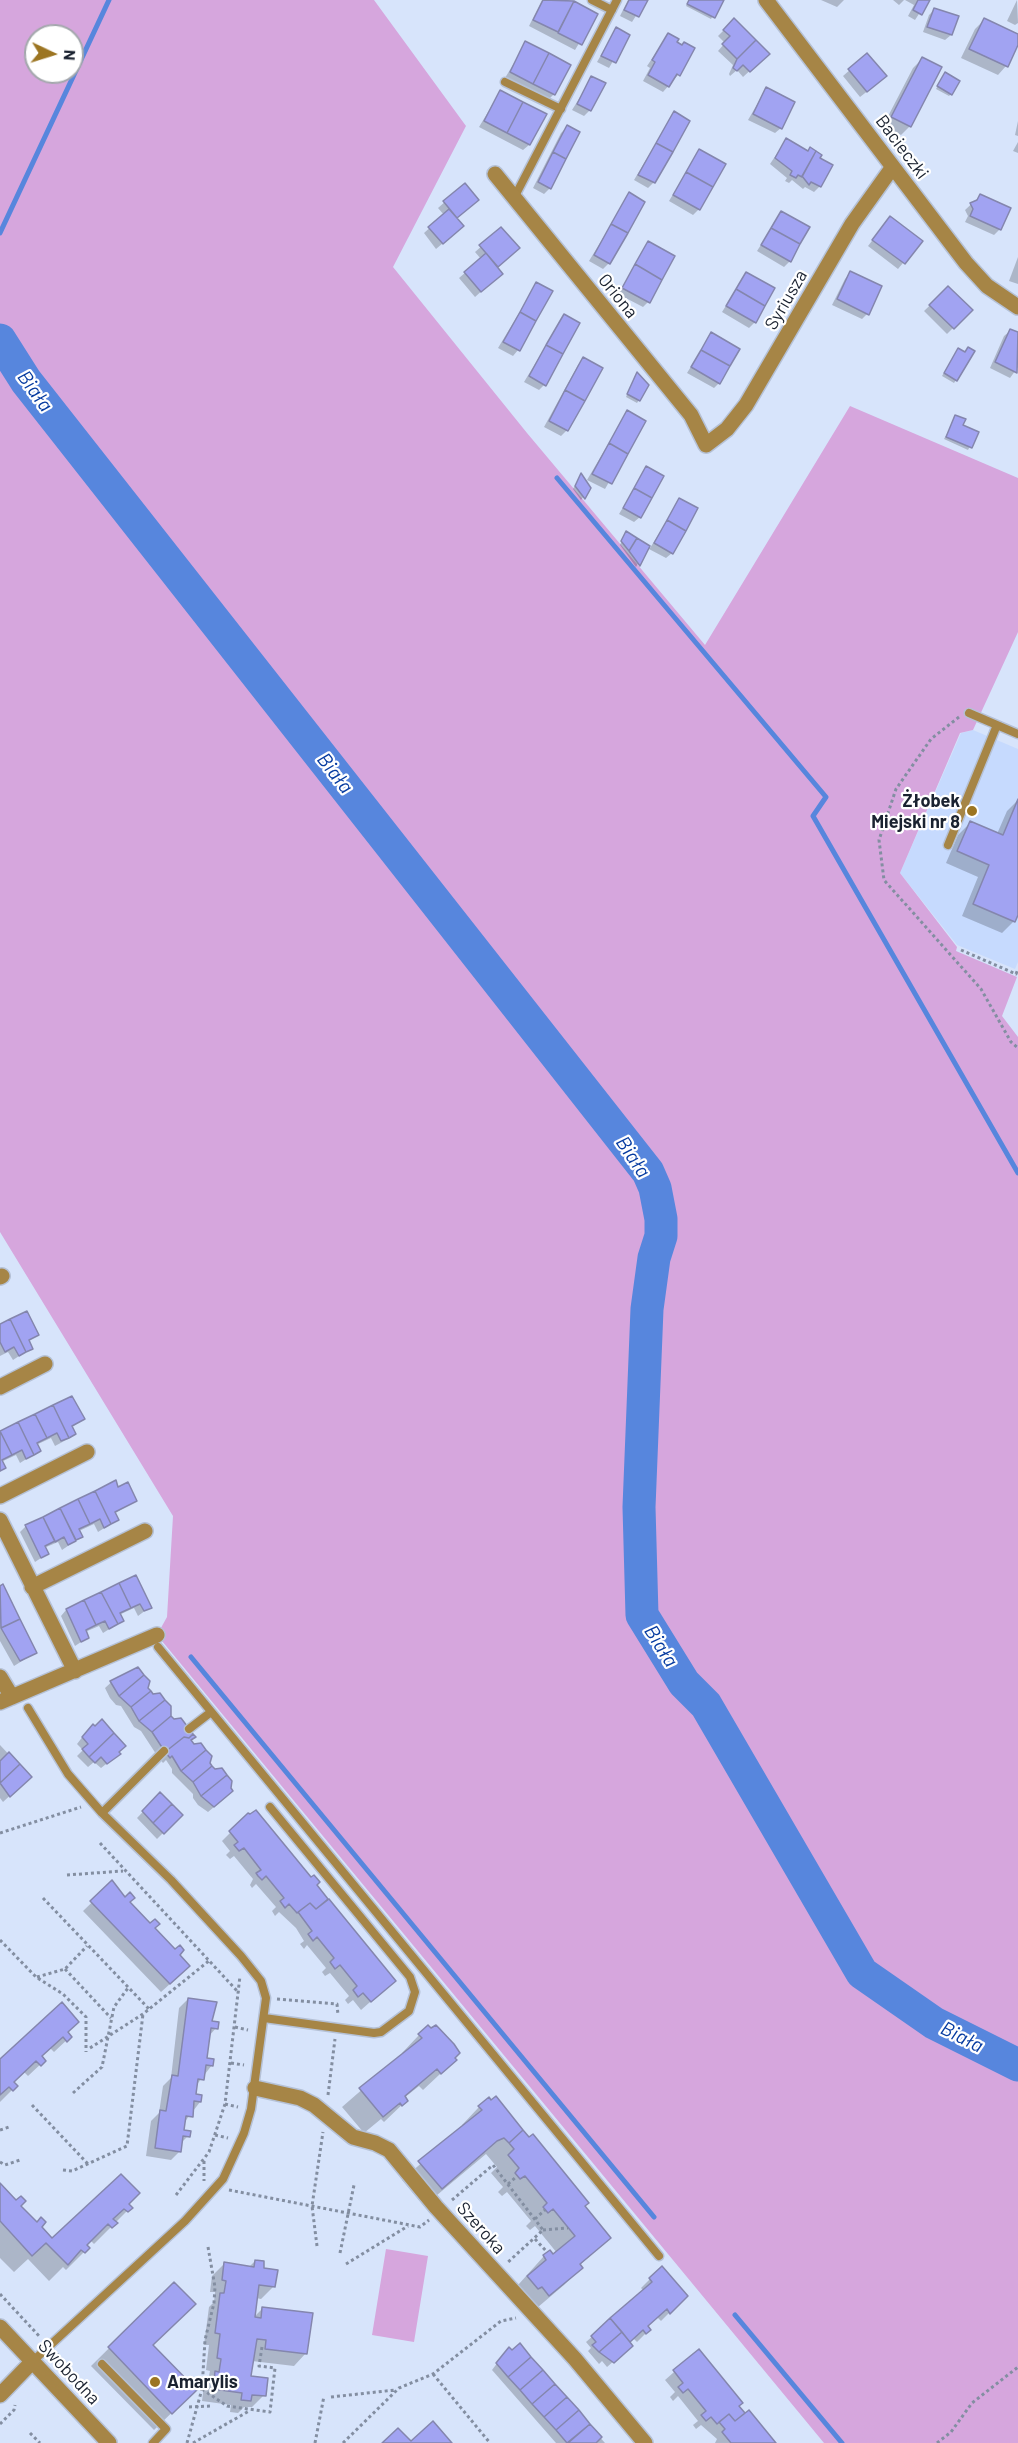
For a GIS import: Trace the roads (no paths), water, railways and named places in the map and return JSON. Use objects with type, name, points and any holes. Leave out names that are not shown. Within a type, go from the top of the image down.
[{"type":"street","name":"Bacieczki","points":[[766,0],[892,168],[987,286],[1018,307]]},
{"type":"street","name":"Syriusza","points":[[706,445],[727,429],[746,405],[852,224],[892,168]]},
{"type":"street","name":"Oriona","points":[[495,174],[691,415],[706,445]]},
{"type":"street","points":[[0,1387],[45,1364]]},
{"type":"street","points":[[0,1496],[87,1452]]},
{"type":"street","points":[[0,1520],[75,1671]]},
{"type":"street","points":[[33,1587],[145,1531]]},
{"type":"street","points":[[0,1677],[6,1700],[75,1671],[158,1641]]},
{"type":"street","name":"Szeroka","points":[[255,2088],[300,2098],[314,2105],[353,2137],[375,2143],[389,2150],[495,2273],[575,2359],[645,2443]]},
{"type":"street","name":"Swobodna","points":[[0,2327],[109,2443]]},
{"type":"street","points":[[0,2395],[33,2361]]},
{"type":"lane","points":[[592,0],[612,10]]},
{"type":"lane","points":[[514,198],[617,0]]},
{"type":"lane","points":[[505,82],[561,109]]},
{"type":"lane","points":[[969,713],[1018,734]]},
{"type":"lane","points":[[948,845],[997,725]]},
{"type":"lane","points":[[158,1641],[211,1712],[659,2256]]},
{"type":"lane","points":[[28,1708],[68,1774],[102,1813],[171,1880],[241,1956],[261,1981],[266,1998],[255,2088],[244,2133],[223,2179],[185,2221],[33,2361]]},
{"type":"lane","points":[[189,1729],[211,1712]]},
{"type":"lane","points":[[102,1813],[164,1751]]},
{"type":"lane","points":[[264,2018],[374,2033],[381,2032],[409,2011],[415,1992],[410,1977],[270,1806]]},
{"type":"lane","points":[[102,2364],[166,2429],[153,2443]]},
{"type":"waterway","points":[[0,233],[109,0]]},
{"type":"waterway","name":"Biała","points":[[0,340],[26,381],[648,1172],[655,1188],[661,1219],[661,1236],[654,1258],[647,1309],[639,1507],[642,1615],[684,1683],[706,1705],[862,1973],[934,2023],[1018,2065]]},
{"type":"waterway","points":[[557,478],[826,797],[813,816],[1018,1173]]},
{"type":"waterway","points":[[191,1657],[654,2217]]},
{"type":"waterway","points":[[735,2315],[842,2443]]},
{"type":"place","name":"Żłobek Miejski nr 8","points":[[972,811]]},
{"type":"place","name":"Amarylis","points":[[155,2382]]}]
